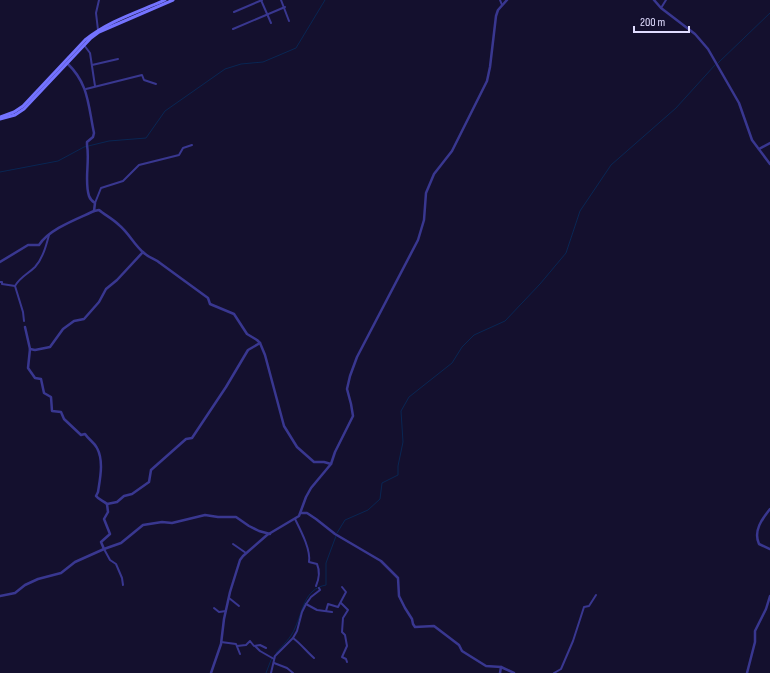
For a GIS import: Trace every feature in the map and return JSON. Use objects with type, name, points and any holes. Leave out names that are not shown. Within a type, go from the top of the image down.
[{"type":"main road","points":[[0,118],[23,106],[85,40],[98,30],[165,0]]},
{"type":"main road","points":[[0,118],[15,115],[24,109],[84,45],[99,32],[173,0]]},
{"type":"street","points":[[98,30],[96,13],[99,0]]},
{"type":"street","points":[[234,12],[261,0],[271,23]]},
{"type":"street","points":[[281,0],[285,7],[289,21]]},
{"type":"street","points":[[500,0],[502,5]]},
{"type":"street","points":[[211,673],[221,642],[229,598],[240,560],[246,553],[270,534],[299,516],[311,488],[331,464],[335,452],[353,416],[347,389],[352,370],[364,342],[418,240],[424,220],[426,193],[434,174],[452,151],[487,81],[496,16],[498,10],[507,0]]},
{"type":"street","points":[[654,0],[661,8],[695,34],[704,44],[739,103],[749,133],[770,164]]},
{"type":"street","points":[[661,8],[666,0]]},
{"type":"street","points":[[233,30],[285,7]]},
{"type":"street","points":[[84,45],[90,53],[95,86]]},
{"type":"street","points":[[92,65],[118,59]]},
{"type":"street","points":[[67,63],[76,72],[86,89],[94,133],[93,137],[87,142],[87,181],[89,197],[95,203]]},
{"type":"street","points":[[86,89],[142,75],[144,80],[156,84]]},
{"type":"street","points":[[759,149],[770,143]]},
{"type":"street","points":[[94,211],[95,203],[101,188],[123,181],[139,165],[179,155],[183,148],[192,145]]},
{"type":"street","points":[[0,262],[28,245],[39,245],[42,240],[59,228],[99,210],[120,225],[143,252],[152,259],[157,260],[208,298],[210,304],[234,314],[246,334],[258,340],[265,355],[284,426],[288,434],[297,447],[314,462],[331,464]]},
{"type":"street","points":[[24,321],[23,312],[15,286],[19,279],[35,267],[44,253],[49,235]]},
{"type":"street","points":[[30,349],[35,350],[50,347],[63,329],[74,322],[84,319],[99,302],[106,289],[117,280],[143,252]]},
{"type":"street","points":[[0,282],[9,286],[15,286]]},
{"type":"street","points":[[25,327],[30,349],[28,368],[35,378],[41,379],[44,393],[51,397],[52,412],[61,412],[64,419],[80,435],[85,434],[88,439],[94,443],[98,450],[101,462],[98,492],[96,496],[107,504],[108,512],[104,519],[110,534],[101,542],[110,560],[116,564],[122,578],[123,585]]},
{"type":"street","points":[[107,504],[117,502],[124,496],[132,494],[149,482],[151,470],[186,439],[192,438],[226,387],[248,350],[260,343]]},
{"type":"street","points":[[770,509],[759,525],[757,536],[759,544],[770,549]]},
{"type":"street","points":[[301,512],[307,513],[338,535],[381,561],[398,578],[399,596],[415,627],[434,626],[459,645],[462,651],[486,666],[501,667],[514,673]]},
{"type":"street","points":[[0,596],[15,593],[25,585],[38,579],[52,577],[61,573],[75,562],[104,548],[121,543],[143,525],[162,522],[172,523],[205,515],[236,517],[254,529],[270,534]]},
{"type":"street","points":[[272,658],[293,638],[297,631],[302,612],[306,604],[311,596],[320,590],[317,587],[319,577],[318,565],[309,562],[310,556],[295,519]]},
{"type":"street","points":[[232,544],[246,553]]},
{"type":"street","points":[[326,611],[328,604],[338,607],[341,603],[346,592],[342,587]]},
{"type":"street","points":[[554,673],[561,669],[573,641],[584,608],[589,606],[596,595]]},
{"type":"street","points":[[747,673],[755,642],[755,632],[770,596]]},
{"type":"street","points":[[229,598],[239,606]]},
{"type":"street","points":[[341,603],[348,611],[343,618],[342,632],[347,646],[342,657],[346,659],[347,662]]},
{"type":"street","points":[[306,604],[317,610],[332,612]]},
{"type":"street","points":[[214,608],[219,612],[226,611]]},
{"type":"street","points":[[293,638],[314,658]]},
{"type":"street","points":[[221,642],[236,644],[237,646],[246,645],[250,641],[260,652],[272,658],[274,664],[271,673]]},
{"type":"street","points":[[255,646],[260,645],[266,648]]},
{"type":"street","points":[[237,646],[240,654]]},
{"type":"street","points":[[274,664],[287,668],[293,673]]},
{"type":"street","points":[[500,673],[501,667]]},
{"type":"waterway","points":[[0,172],[58,161],[84,147],[109,141],[146,138],[165,111],[225,69],[241,64],[263,62],[296,48],[325,0]]},
{"type":"waterway","points":[[718,63],[770,13]]},
{"type":"waterway","points":[[337,533],[345,520],[368,510],[380,499],[382,483],[398,475],[398,466],[403,442],[401,411],[409,397],[452,363],[462,347],[474,335],[505,321],[540,284],[566,253],[580,211],[611,165],[676,108],[715,65]]},
{"type":"waterway","points":[[276,653],[293,632],[305,602],[309,596],[319,587],[326,585],[326,563],[336,536]]},
{"type":"waterway","points":[[266,673],[274,656]]}]
